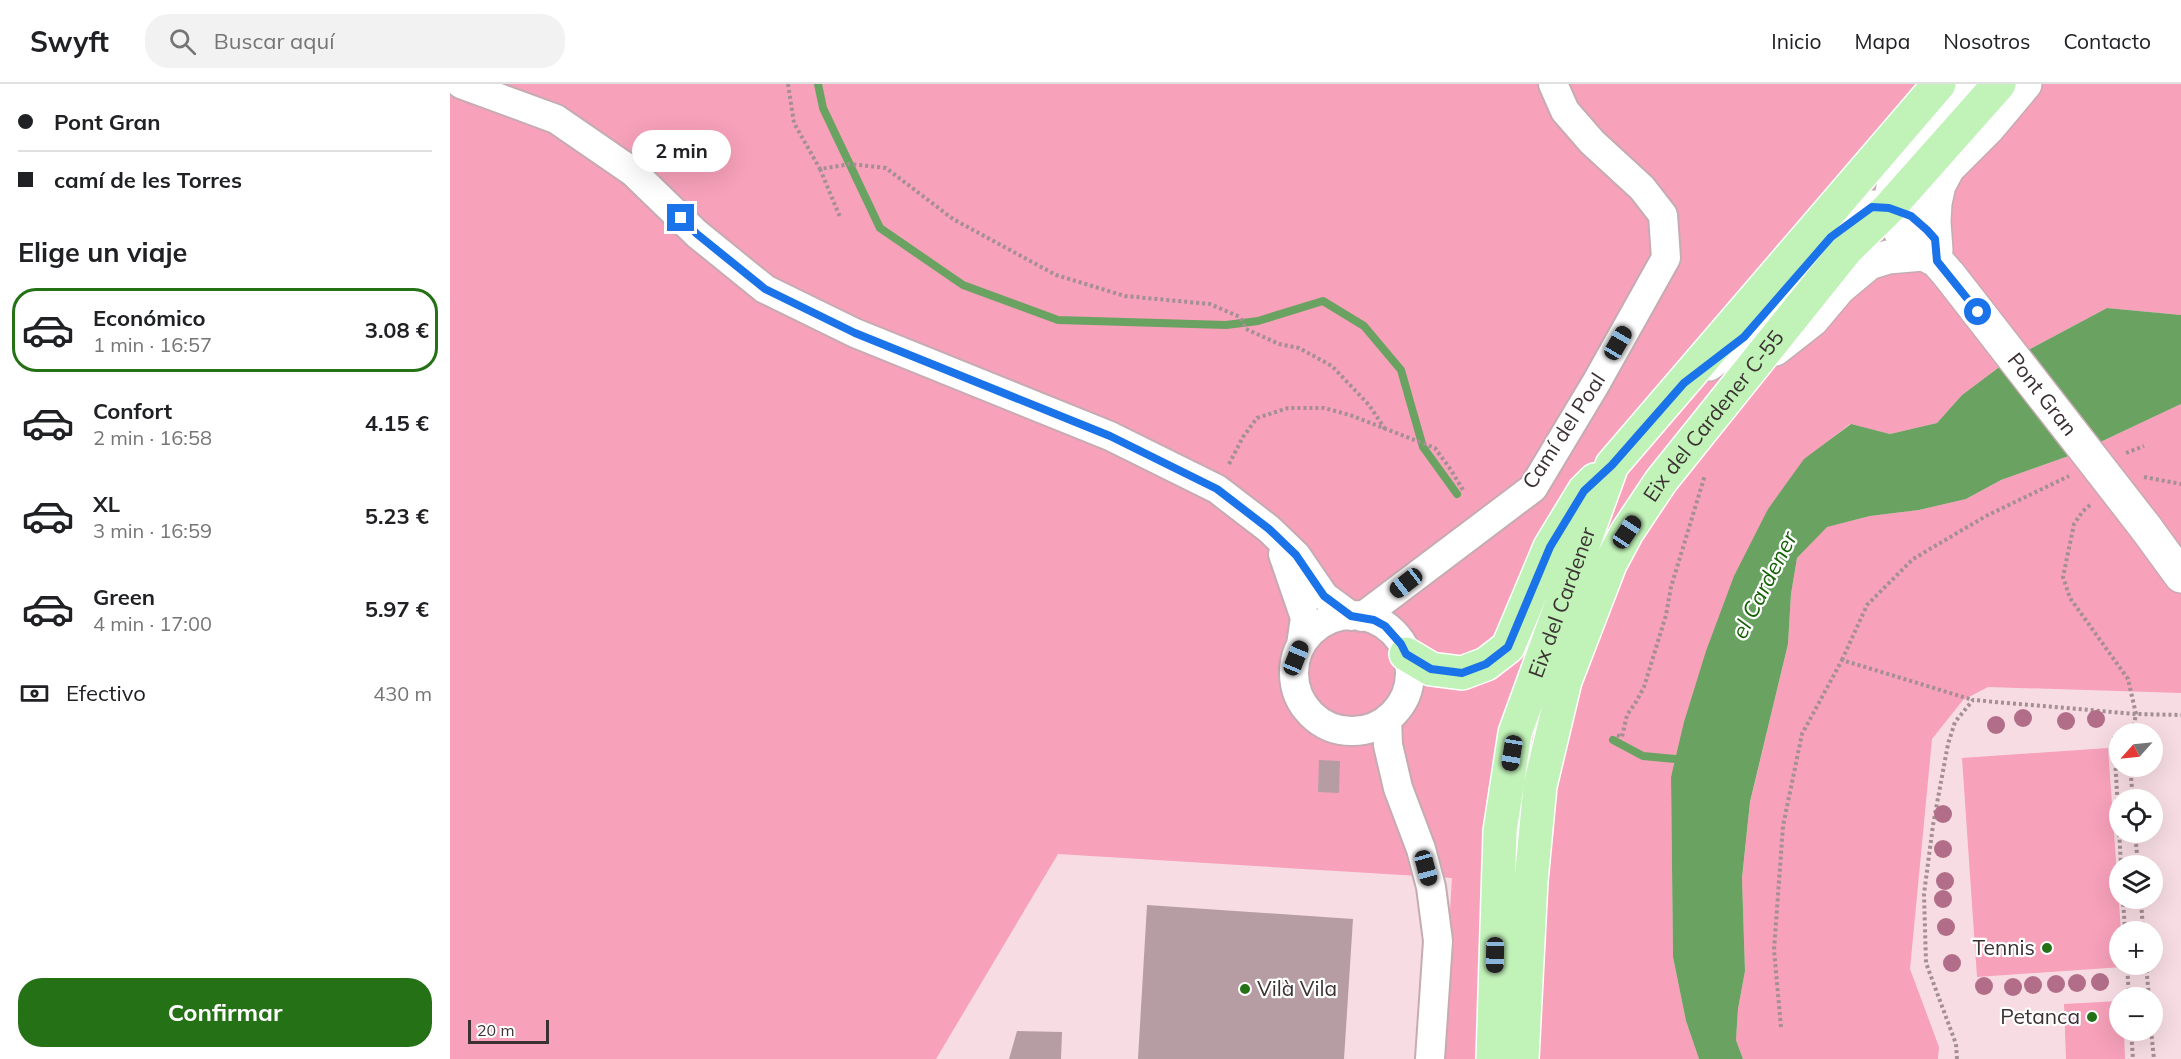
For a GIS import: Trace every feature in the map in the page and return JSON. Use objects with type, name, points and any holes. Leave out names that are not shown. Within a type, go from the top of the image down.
[{"type":"main road","name":"Eix del Cardener","points":[[1493,1059],[1500,831],[1515,733],[1612,465],[1939,84]]},
{"type":"main road","name":"Eix del Cardener C-55","points":[[1522,1059],[1531,881],[1540,786],[1564,681],[1606,573],[1627,532],[1661,481],[1847,249],[1889,208],[1999,84]]},
{"type":"main road","points":[[1400,644],[1431,669],[1462,673],[1486,664],[1508,647],[1550,547],[1584,491],[1612,465]]},
{"type":"street","points":[[461,84],[556,119],[633,172],[697,234],[765,289],[855,333],[1110,436],[1217,489],[1269,529],[1296,555],[1324,596],[1357,616],[1379,623],[1400,644]]},
{"type":"street","name":"Camí del Poal","points":[[1357,616],[1422,571],[1533,488],[1596,383],[1666,258],[1663,215],[1642,188],[1592,142],[1565,111],[1553,84]]},
{"type":"street","points":[[1684,383],[1744,337],[1831,237],[1872,207],[1889,208],[1896,172],[1945,112],[1972,84]]},
{"type":"street","points":[[1753,367],[1812,320],[1839,288],[1869,263],[1888,257],[1936,257],[1934,222],[1939,185],[1948,168],[1989,127],[2025,84]]},
{"type":"street","name":"Pont Gran","points":[[1889,208],[1911,216],[1936,257],[2181,576]]},
{"type":"street","points":[[1269,529],[1287,560],[1305,618],[1294,672],[1300,700],[1316,719],[1325,725],[1346,731],[1363,730],[1387,719],[1399,706],[1407,690],[1409,672],[1400,644],[1401,612],[1422,571]]},
{"type":"street","points":[[1301,645],[1308,635],[1328,621],[1357,616]]},
{"type":"street","points":[[1387,719],[1388,745],[1398,788],[1421,849],[1431,887],[1438,941],[1430,1059]]},
{"type":"street","points":[[1346,731],[1371,749],[1398,788]]},
{"type":"path","points":[[788,84],[794,123],[820,169],[840,217]]},
{"type":"path","points":[[820,169],[850,164],[886,168],[953,219],[1056,275],[1125,296],[1210,304],[1240,317],[1246,329],[1279,344],[1299,348],[1332,366],[1369,405],[1385,429]]},
{"type":"path","points":[[1217,489],[1243,437],[1257,418],[1288,408],[1324,408],[1350,415],[1435,448],[1463,490]]},
{"type":"path","points":[[2124,454],[2144,446]]},
{"type":"path","points":[[1617,735],[1622,737],[1627,714],[1644,687],[1666,615],[1674,577],[1706,474]]},
{"type":"path","points":[[1781,1027],[1774,950],[1783,826],[1802,735],[1842,660],[1867,605],[1913,559],[1986,516],[2074,474]]},
{"type":"path","points":[[2142,477],[2153,477],[2181,484]]},
{"type":"path","points":[[2092,505],[2083,510],[2074,524],[2063,577],[2070,598],[2128,679],[2136,714],[2134,723]]},
{"type":"path","points":[[1842,660],[1973,700],[2136,714],[2181,715]]},
{"type":"path","points":[[1957,1059],[1956,1044],[1926,963],[1924,894],[1933,825],[1948,744],[1955,722],[1973,700]]},
{"type":"path","points":[[2116,777],[2120,855]]},
{"type":"path","points":[[2132,1041],[2133,1059]]},
{"type":"path","points":[[2152,1041],[2154,1059]]},
{"type":"shaded area","points":[[450,84],[2181,84],[2181,315],[2107,308],[2006,362],[1962,395],[1937,423],[1890,434],[1850,424],[1804,460],[1768,509],[1671,777],[1673,957],[1686,1021],[1699,1059],[1441,1059],[1452,878],[1058,854],[936,1059],[450,1059]]},
{"type":"shaded area","points":[[2181,404],[2181,693],[1988,687],[1963,700],[1932,739],[1910,969],[1939,1047],[1938,1059],[1743,1059],[1736,1040],[1738,1009],[1745,971],[1742,879],[1750,803],[1788,644],[1791,594],[1797,558],[1826,527],[1870,516],[1919,510],[1966,499],[2001,480],[2077,453]]},
{"type":"shaded area","points":[[2108,748],[2111,789],[2109,789],[2109,843],[2115,843],[2116,855],[2109,855],[2109,909],[2119,909],[2120,921],[2109,921],[2109,968],[1977,977],[1962,758]]},
{"type":"shaded area","name":"Petanca","points":[[2109,1002],[2109,1041],[2124,1041],[2125,1059],[2066,1059],[2064,1004]]},
{"type":"water","name":"el Cardener","points":[[2107,308],[2181,315],[2181,404],[2077,453],[2001,480],[1966,499],[1919,510],[1870,516],[1827,527],[1797,558],[1791,594],[1788,644],[1750,802],[1742,878],[1745,971],[1738,1009],[1736,1040],[1743,1059],[1699,1059],[1686,1021],[1673,957],[1671,777],[1684,722],[1706,651],[1734,576],[1768,509],[1804,459],[1851,424],[1890,434],[1937,423],[1962,395],[2006,362]]},
{"type":"building","points":[[1319,760],[1340,761],[1339,793],[1318,792]]},
{"type":"building","name":"Vilà Vila","points":[[1147,905],[1353,919],[1344,1059],[1138,1059]]},
{"type":"building","points":[[1017,1031],[1062,1032],[1061,1059],[1009,1059]]},
{"type":"waterway","points":[[818,84],[823,108],[880,228],[963,285],[1058,320],[1226,325],[1258,321],[1323,301],[1364,326],[1401,370],[1423,447],[1457,494]]},
{"type":"waterway","points":[[1613,740],[1643,756],[1686,760]]},
{"type":"place","name":"Tennis","points":[[2047,948]]},
{"type":"place","name":"Vilà Vila","points":[[1245,989]]},
{"type":"place","name":"Petanca","points":[[2092,1017]]},
{"type":"route","points":[[681,218],[697,234],[765,289],[855,333],[1110,436],[1217,489],[1269,529],[1296,555],[1324,596],[1351,616],[1374,620],[1385,626],[1394,634],[1406,654],[1431,669],[1462,673],[1486,664],[1508,647],[1550,547],[1584,491],[1612,465],[1684,383],[1744,337],[1831,237],[1872,207],[1889,208],[1911,216],[1927,230],[1935,239],[1937,261],[1978,312]]}]
